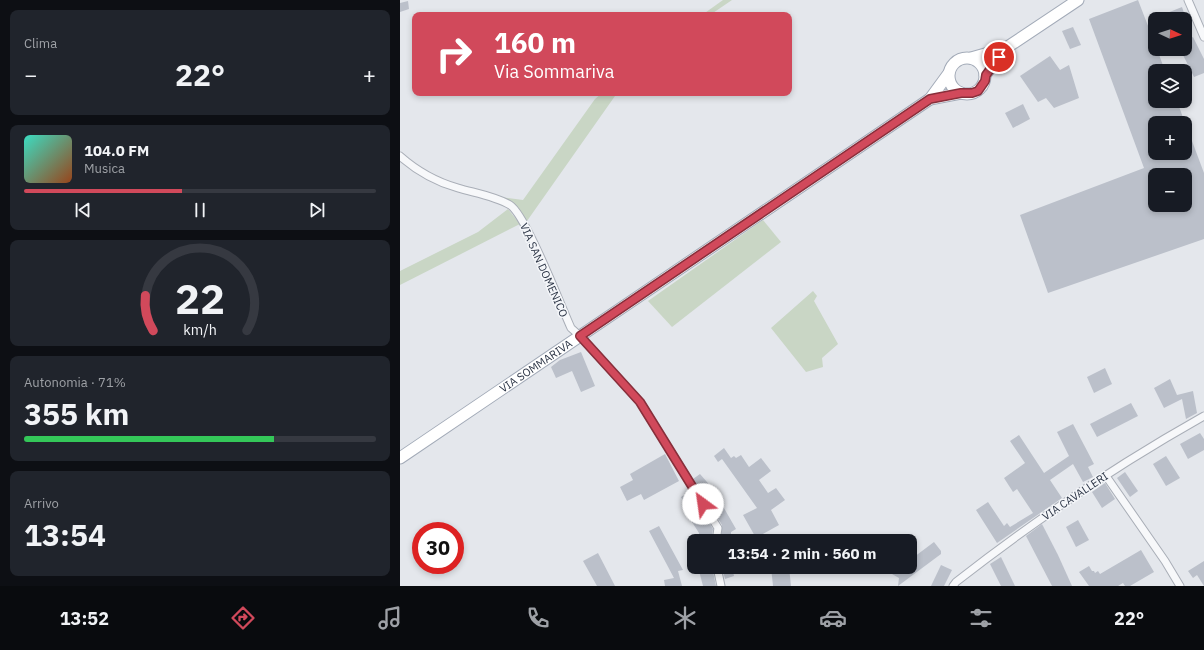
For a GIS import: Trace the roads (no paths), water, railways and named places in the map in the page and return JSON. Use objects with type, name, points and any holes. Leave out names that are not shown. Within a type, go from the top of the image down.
[{"type":"main road","points":[[1006,48],[986,75],[985,81],[978,91],[972,93],[961,93],[952,85],[949,74],[954,63],[965,58],[971,58],[1006,48],[1078,0]]},
{"type":"main road","points":[[971,58],[977,60],[981,64],[986,75]]},
{"type":"main road","name":"VIA SOMMARIVA","points":[[400,458],[930,99],[949,74]]},
{"type":"main road","name":"VIA SOMMARIVA","points":[[930,99],[961,93]]},
{"type":"street","points":[[1188,0],[1204,37]]},
{"type":"street","points":[[1197,21],[1204,18]]},
{"type":"street","name":"VIA SAN DOMENICO","points":[[400,156],[413,167],[433,178],[456,188],[502,201],[512,206],[526,228],[570,328],[580,336],[640,402],[718,528],[717,534]]},
{"type":"street","name":"VIA CAVALLERI","points":[[953,586],[956,582],[993,554],[1106,476],[1152,445],[1204,416]]},
{"type":"street","points":[[1106,476],[1180,586]]},
{"type":"street","points":[[718,574],[721,586]]}]
